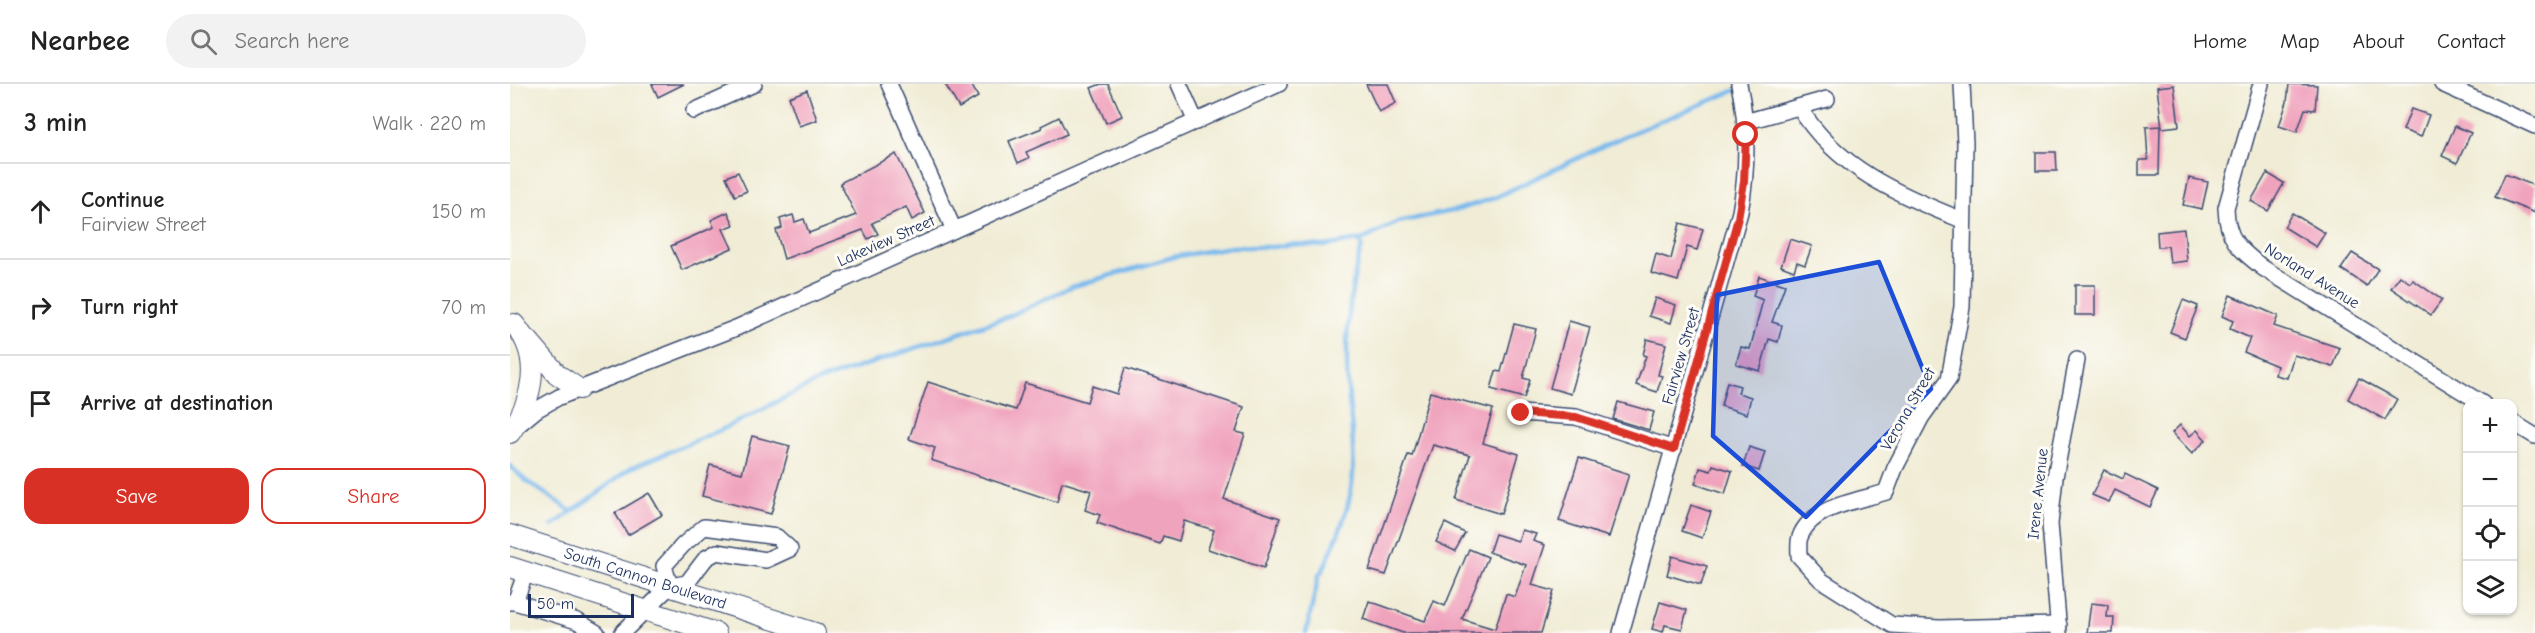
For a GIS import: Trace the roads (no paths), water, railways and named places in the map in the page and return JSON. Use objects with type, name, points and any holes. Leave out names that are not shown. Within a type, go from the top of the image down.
[{"type":"main road","points":[[512,322],[557,374],[579,389]]},
{"type":"main road","points":[[510,433],[526,405],[532,375],[527,345],[512,322]]},
{"type":"main road","name":"South Cannon Boulevard","points":[[510,535],[815,633]]},
{"type":"main road","name":"South Cannon Boulevard","points":[[518,569],[716,633]]},
{"type":"street","points":[[694,111],[754,84]]},
{"type":"street","points":[[889,84],[954,230]]},
{"type":"street","points":[[1179,84],[1196,122]]},
{"type":"street","name":"Lakeview Street","points":[[510,433],[540,408],[579,389],[736,328],[1280,84]]},
{"type":"street","name":"Verona Street","points":[[1962,84],[1965,143],[1962,307],[1949,379],[1921,418],[1895,468],[1886,492],[1828,510],[1810,521],[1800,538],[1799,556],[1821,580],[1892,625],[1939,628],[2059,629]]},
{"type":"street","name":"Norland Avenue","points":[[2261,84],[2226,208],[2226,223],[2238,248],[2263,268],[2475,399]]},
{"type":"street","points":[[2442,84],[2535,126]]},
{"type":"street","name":"Fairview Street","points":[[1621,633],[1738,218],[1745,176],[1745,122],[1740,90]]},
{"type":"street","points":[[1745,122],[1827,99]]},
{"type":"street","points":[[1799,107],[1826,142],[1856,168],[1898,194],[1962,220]]},
{"type":"street","name":"Irene Avenue","points":[[2059,629],[2050,524],[2055,477],[2077,360]]},
{"type":"street","points":[[1521,413],[1576,417],[1674,449]]},
{"type":"street","points":[[2517,425],[2535,436]]},
{"type":"street","points":[[622,633],[670,586],[687,583],[706,558],[717,552],[766,560],[790,549],[777,537],[704,527],[664,566],[670,586]]},
{"type":"street","points":[[518,569],[512,602],[577,621],[597,633]]},
{"type":"waterway","points":[[552,526],[631,468],[723,429],[818,381],[1007,317],[1071,287],[1173,257],[1230,247],[1274,247],[1291,244],[1324,246],[1364,239],[1398,222],[1457,210],[1494,198],[1622,137],[1736,90]]},
{"type":"waterway","points":[[1306,633],[1319,575],[1342,524],[1352,487],[1353,452],[1347,352],[1353,281],[1362,246],[1358,240]]},
{"type":"waterway","points":[[510,466],[525,480],[571,511]]}]
